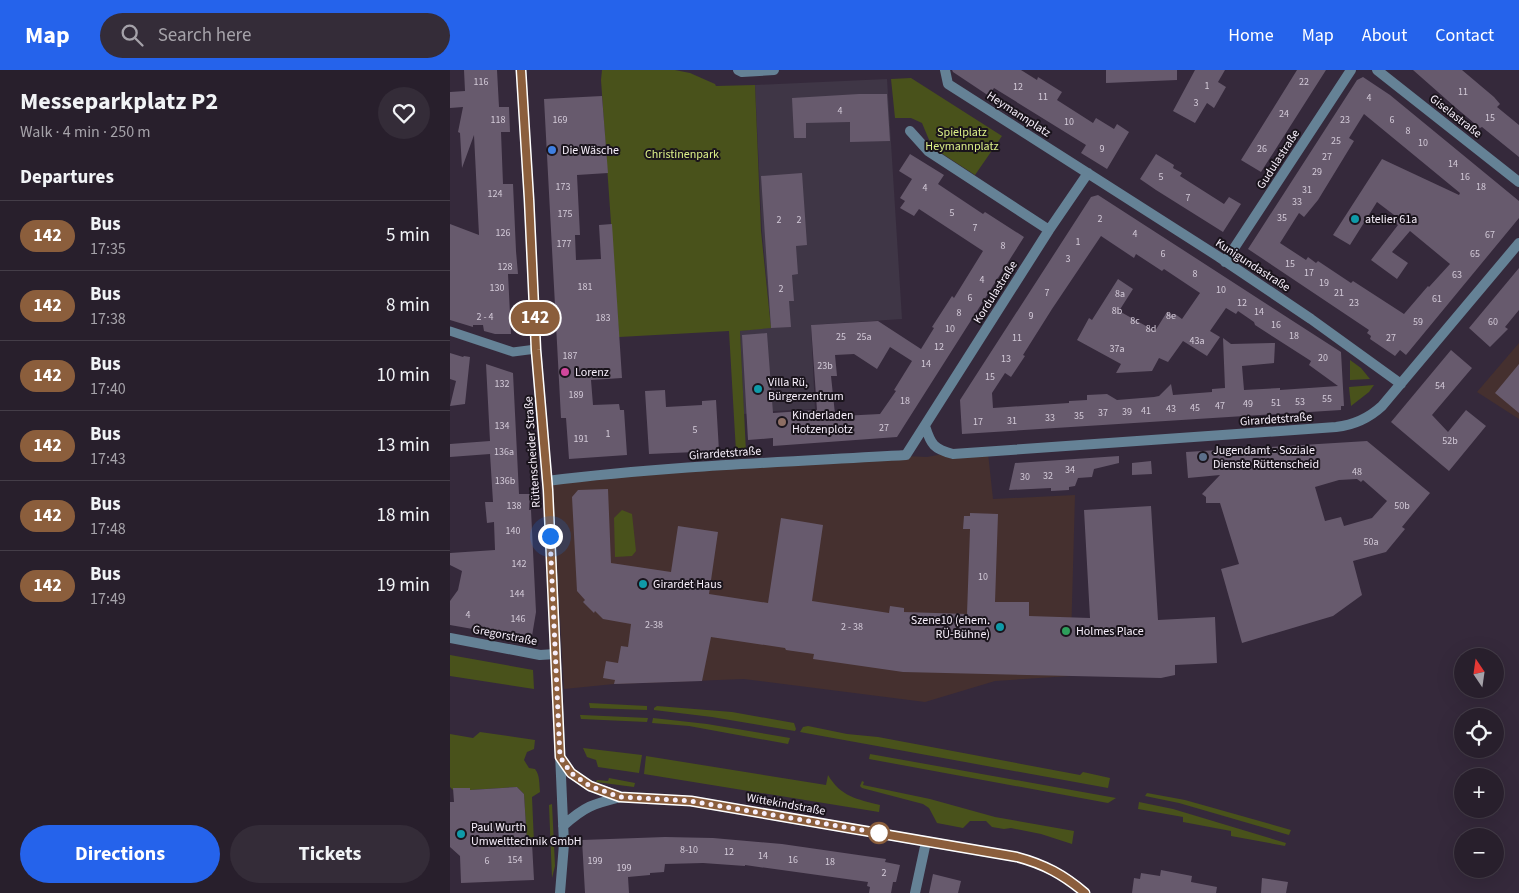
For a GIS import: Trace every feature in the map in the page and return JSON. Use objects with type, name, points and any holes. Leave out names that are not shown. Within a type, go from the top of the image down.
[{"type":"street","name":"Rüttenscheider Straße","points":[[521,70],[536,350],[547,481],[560,755],[564,860],[560,893]]},
{"type":"street","points":[[738,70],[742,72],[774,70]]},
{"type":"street","name":"Heymannplatz","points":[[945,70],[948,84],[1088,173]]},
{"type":"street","name":"Gudulastraße","points":[[1225,262],[1351,70]]},
{"type":"street","name":"Giselastraße","points":[[1377,70],[1519,182]]},
{"type":"street","points":[[910,131],[928,150],[1049,230]]},
{"type":"street","name":"Kordulastraße","points":[[906,455],[1049,230],[1088,173]]},
{"type":"street","name":"Kunigundastraße","points":[[1088,173],[1311,319],[1401,384]]},
{"type":"street","name":"Girardetstraße","points":[[924,426],[936,448],[953,454],[1345,426],[1360,422],[1372,415],[1401,384],[1519,243]]},
{"type":"street","points":[[450,331],[513,352],[536,350]]},
{"type":"street","name":"Girardetstraße","points":[[547,481],[578,476],[906,455]]},
{"type":"street","name":"Gregorstraße","points":[[450,638],[540,655],[555,654]]},
{"type":"street","name":"Wittekindstraße","points":[[560,755],[571,773],[590,786],[620,797],[691,801],[1017,857],[1039,863],[1058,872],[1085,893]]},
{"type":"street","name":"Wittekindstraße","points":[[563,826],[579,811],[620,797]]},
{"type":"street","points":[[915,893],[926,842]]},
{"type":"shaded area","points":[[887,79],[902,319],[811,325],[815,409],[744,414],[740,331],[771,327],[762,231],[755,85]]},
{"type":"shaded area","points":[[1519,343],[1519,419],[1477,392]]},
{"type":"shaded area","points":[[988,453],[993,499],[1075,495],[1070,676],[995,681],[925,702],[744,679],[614,684],[564,689],[556,544],[548,482],[905,456],[927,457],[943,454]]},
{"type":"green space","name":"Christinenpark","points":[[602,70],[675,70],[690,73],[716,86],[755,85],[761,231],[771,328],[740,331],[746,452],[736,452],[729,331],[619,337],[601,80]]},
{"type":"green space","name":"Spielplatz Heymannplatz","points":[[911,78],[1002,136],[975,175],[932,147],[922,123],[911,118],[895,118],[891,79]]},
{"type":"green space","points":[[1350,360],[1361,368],[1370,379],[1350,380]]},
{"type":"green space","points":[[1374,385],[1369,392],[1351,406],[1349,387]]},
{"type":"green space","points":[[622,510],[632,514],[636,551],[632,556],[615,557],[614,518]]},
{"type":"green space","points":[[450,655],[533,670],[534,689],[450,676]]},
{"type":"green space","points":[[589,703],[647,706],[647,710],[590,708]]},
{"type":"green space","points":[[657,706],[732,712],[794,723],[796,729],[795,731],[712,717],[654,710]]},
{"type":"green space","points":[[580,715],[648,718],[647,722],[581,719]]},
{"type":"green space","points":[[653,718],[707,724],[790,738],[788,744],[689,726],[652,723]]},
{"type":"green space","points":[[808,726],[847,734],[878,737],[1080,775],[1083,772],[1110,778],[1108,788],[800,732],[803,727]]},
{"type":"green space","points":[[480,732],[535,740],[534,749],[527,752],[524,760],[529,768],[535,769],[539,780],[540,792],[532,797],[534,843],[527,843],[524,794],[517,787],[470,790],[469,788],[455,788],[453,790],[450,787],[450,734],[473,738]]},
{"type":"green space","points":[[583,748],[642,755],[639,773],[598,767],[596,760],[587,757]]},
{"type":"green space","points":[[870,754],[1116,798],[1108,803],[869,759]]},
{"type":"green space","points":[[646,756],[826,785],[828,775],[844,793],[857,799],[880,805],[879,812],[644,774]]},
{"type":"green space","points":[[609,778],[635,783],[634,787],[596,782],[597,780],[608,781]]},
{"type":"green space","points":[[862,781],[864,782],[863,785],[930,799],[995,817],[1074,831],[1072,844],[1041,834],[1011,828],[992,827],[986,821],[970,821],[963,828],[937,823],[929,808],[923,804],[862,788],[860,786]]},
{"type":"green space","points":[[1147,793],[1185,800],[1291,830],[1289,835],[1179,803],[1145,796]]},
{"type":"green space","points":[[1139,802],[1173,809],[1286,843],[1285,846],[1231,836],[1231,831],[1183,822],[1183,817],[1138,809]]},
{"type":"green space","points":[[552,804],[555,866],[552,878],[549,805]]},
{"type":"building","points":[[464,70],[497,70],[499,107],[509,107],[510,132],[501,132],[503,184],[513,184],[518,274],[508,274],[511,334],[495,334],[484,331],[483,325],[473,325],[473,327],[450,320],[450,224],[479,235],[474,135],[462,168],[460,133],[458,132],[463,107],[450,108],[450,92],[465,91]]},
{"type":"building","points":[[952,70],[1021,70],[1037,80],[1038,77],[1062,92],[1057,100],[1093,123],[1096,118],[1114,129],[1117,124],[1129,132],[1107,169],[1081,153],[1086,145],[994,88],[989,96]]},
{"type":"building","points":[[1106,70],[1177,70],[1177,80],[1106,83]]},
{"type":"building","points":[[1195,70],[1225,70],[1218,82],[1226,87],[1214,108],[1207,103],[1195,123],[1173,111]]},
{"type":"building","points":[[1297,70],[1326,70],[1261,172],[1241,160]]},
{"type":"building","points":[[1413,70],[1462,70],[1494,97],[1500,104],[1497,107],[1519,125],[1519,157],[1482,127],[1480,128]]},
{"type":"building","points":[[1363,77],[1390,95],[1519,201],[1519,218],[1406,355],[1400,350],[1395,356],[1370,339],[1371,336],[1367,333],[1369,330],[1248,249],[1357,80]],"holes":[[[1364,114],[1460,193],[1459,195],[1382,159],[1333,235],[1350,245],[1377,202],[1398,218],[1394,222],[1398,225],[1371,260],[1397,279],[1408,263],[1392,252],[1410,231],[1450,264],[1404,314],[1353,281],[1351,283],[1318,261],[1316,263],[1308,257],[1306,260],[1280,243],[1299,213],[1304,217],[1318,200],[1354,141],[1349,138]]]},
{"type":"building","points":[[887,94],[890,141],[850,142],[850,122],[806,123],[806,138],[794,138],[792,98]]},
{"type":"building","points":[[602,96],[608,173],[577,175],[580,235],[575,235],[576,260],[601,259],[599,225],[612,224],[622,378],[591,380],[593,405],[619,404],[620,410],[624,410],[627,455],[569,459],[566,418],[561,418],[544,99]]},
{"type":"building","points":[[910,154],[944,175],[938,184],[983,214],[985,212],[1024,237],[897,437],[773,446],[773,438],[748,440],[742,335],[767,333],[773,413],[817,410],[811,325],[878,321],[921,349],[934,328],[932,327],[952,296],[954,298],[983,251],[919,209],[914,216],[900,208],[905,201],[900,198],[912,179],[899,171]],"holes":[[[890,347],[912,361],[894,390],[896,391],[880,414],[841,416],[841,413],[835,414],[831,376],[837,376],[835,355],[854,354],[877,369]]]},
{"type":"building","points":[[1156,154],[1174,165],[1173,168],[1182,173],[1180,176],[1224,204],[1229,197],[1241,204],[1223,232],[1140,179]]},
{"type":"building","points":[[802,173],[807,245],[796,246],[798,274],[792,275],[794,301],[789,301],[791,327],[771,328],[761,176]]},
{"type":"building","points":[[1098,195],[1341,352],[1344,406],[1341,406],[1341,410],[962,434],[960,400],[1091,197]],"holes":[[[1101,236],[1134,258],[1136,254],[1162,271],[1164,269],[1200,293],[1182,319],[1175,314],[1174,316],[1167,312],[1155,331],[1119,311],[1133,289],[1118,279],[1092,320],[1089,318],[1077,340],[1121,364],[1116,373],[1152,371],[1159,358],[1168,362],[1183,341],[1207,356],[1220,337],[1210,331],[1226,308],[1236,314],[1238,311],[1254,322],[1255,325],[1311,361],[1309,365],[1338,386],[1280,390],[1280,388],[1244,390],[1242,366],[1274,363],[1275,343],[1231,344],[1223,338],[1225,388],[1212,389],[1212,392],[1173,395],[1171,384],[1159,396],[1154,397],[1117,400],[1107,394],[1087,395],[1087,400],[1069,401],[1069,403],[993,408],[992,393],[1005,373],[1011,377],[1052,309]]]},
{"type":"building","points":[[1519,268],[1519,310],[1505,327],[1508,329],[1490,347],[1469,328]]},
{"type":"building","points":[[1451,350],[1472,368],[1432,415],[1448,432],[1466,410],[1486,426],[1449,471],[1391,422]]},
{"type":"building","points":[[450,353],[470,357],[465,404],[450,406],[456,381],[450,379]]},
{"type":"building","points":[[486,364],[513,373],[519,494],[530,494],[529,510],[531,510],[536,612],[532,636],[514,633],[513,636],[450,625],[450,601],[458,590],[462,571],[450,565],[450,553],[495,550],[494,522],[487,523],[485,502],[493,502],[490,454],[450,457],[450,444],[490,441]]},
{"type":"building","points":[[1519,364],[1519,413],[1495,393]]},
{"type":"building","points":[[665,390],[666,407],[702,405],[702,401],[716,400],[719,451],[649,454],[645,391]]},
{"type":"building","points":[[1367,441],[1430,493],[1402,527],[1405,529],[1386,552],[1353,561],[1362,595],[1333,616],[1242,643],[1221,569],[1239,564],[1220,503],[1206,503],[1206,497],[1202,494],[1220,475],[1188,478],[1186,452]],"holes":[[[1357,479],[1361,482],[1363,480],[1387,501],[1372,518],[1344,526],[1341,517],[1325,521],[1315,487],[1339,480]]]},
{"type":"building","points":[[1119,456],[1119,463],[1094,469],[1092,477],[1078,478],[1075,486],[1069,487],[1069,490],[1051,491],[1051,488],[1009,490],[1015,463]]},
{"type":"building","points":[[1151,461],[1152,474],[1132,475],[1132,463]]},
{"type":"building","name":"Girardet Haus","points":[[608,489],[611,563],[671,572],[678,526],[718,532],[709,594],[768,603],[781,518],[823,525],[812,601],[889,613],[890,606],[904,608],[904,612],[967,614],[970,529],[963,529],[964,516],[970,516],[970,513],[998,514],[995,602],[1029,602],[1029,616],[1090,618],[1084,510],[1151,506],[1158,620],[1215,617],[1217,663],[1175,665],[1175,675],[1161,678],[903,672],[813,659],[814,654],[711,637],[702,681],[614,684],[615,680],[603,678],[606,661],[618,663],[621,646],[628,647],[631,624],[603,619],[583,602],[585,600],[577,591],[572,497],[578,490]]},
{"type":"building","points":[[517,787],[524,794],[527,843],[532,843],[534,880],[461,883],[460,856],[450,847],[450,802],[454,802],[453,788],[470,788],[470,790]]},
{"type":"building","points":[[665,837],[713,838],[782,844],[886,859],[885,862],[900,865],[891,893],[869,893],[870,887],[867,886],[868,882],[745,865],[703,863],[665,864],[664,872],[628,877],[629,893],[585,893],[582,840]]},
{"type":"building","points":[[1161,870],[1192,876],[1191,882],[1217,887],[1216,893],[1132,893],[1134,878],[1140,879],[1141,873],[1160,876]]},
{"type":"building","points":[[933,874],[961,881],[958,893],[929,893]]},
{"type":"building","points":[[1262,878],[1288,882],[1286,893],[1261,893]]},
{"type":"bus line","name":"142","points":[[521,70],[536,350],[548,490],[560,757],[571,773],[590,786],[620,797],[691,801],[1017,857],[1045,865],[1058,872],[1085,893]]},
{"type":"place","name":"Die Wäsche","points":[[552,150]]},
{"type":"place","name":"atelier 61a","points":[[1355,219]]},
{"type":"place","name":"Lorenz","points":[[565,372]]},
{"type":"place","name":"Villa Rü, Bürgerzentrum","points":[[758,389]]},
{"type":"place","name":"Kinderladen Hotzenplotz","points":[[782,422]]},
{"type":"place","name":"Jugendamt - Soziale Dienste Rüttenscheid","points":[[1203,457]]},
{"type":"place","name":"Girardet Haus","points":[[643,584]]},
{"type":"place","name":"Szene10 (ehem. RÜ-Bühne)","points":[[1000,627]]},
{"type":"place","name":"Holmes Place","points":[[1066,631]]},
{"type":"place","name":"Paul Wurth Umwelttechnik GmbH","points":[[461,834]]},
{"type":"route","points":[[550,536],[560,757],[571,773],[590,786],[620,797],[691,801],[879,833]]}]
